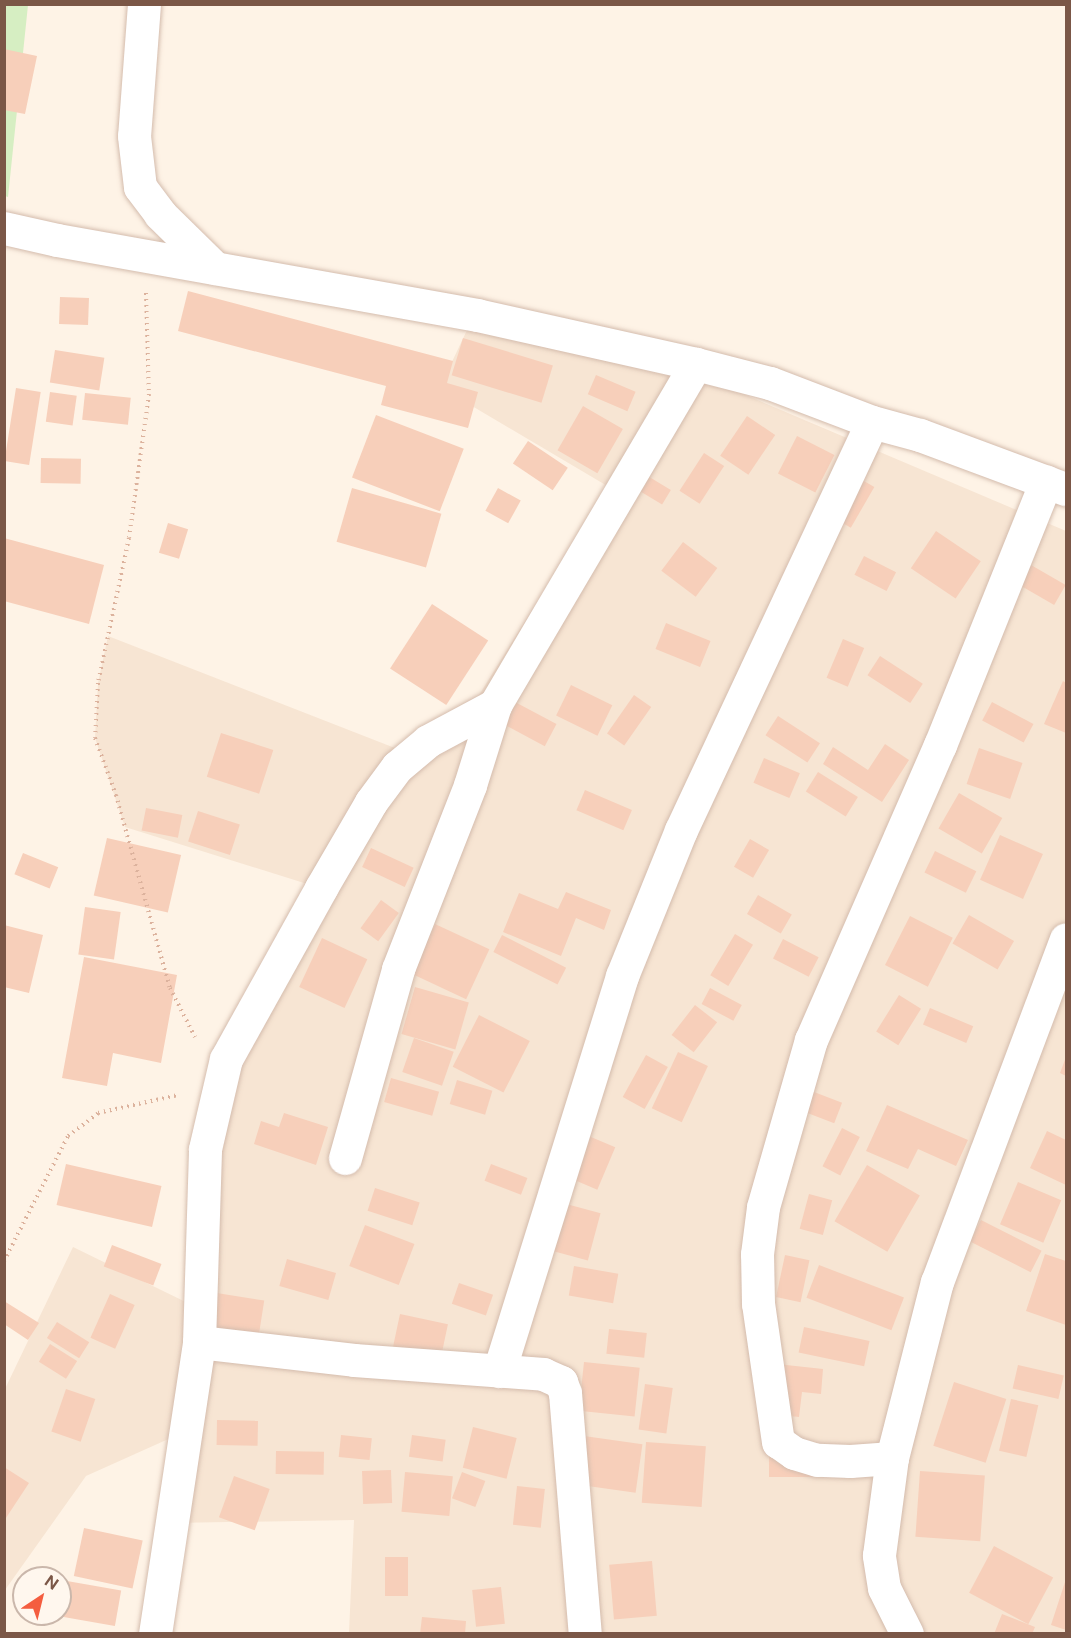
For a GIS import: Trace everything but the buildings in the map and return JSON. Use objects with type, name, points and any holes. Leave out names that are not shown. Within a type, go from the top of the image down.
[{"type":"street","points":[[144,4],[134,136],[140,187],[160,214],[215,268]]},
{"type":"street","points":[[4,228],[477,315],[696,364],[770,383],[872,422],[920,435],[1056,485],[811,1040],[763,1207],[757,1254],[758,1304],[778,1442],[794,1453],[817,1460],[850,1461],[892,1458]]},
{"type":"street","points":[[345,1158],[398,969],[470,785],[495,705],[696,364]]},
{"type":"street","points":[[500,1371],[622,976],[681,830],[872,422]]},
{"type":"street","points":[[155,1634],[199,1342],[205,1149],[226,1059],[371,802],[397,767],[428,741],[495,705]]},
{"type":"street","points":[[907,1634],[884,1588],[879,1555],[892,1458],[938,1281],[1066,939]]},
{"type":"street","points":[[199,1342],[354,1360],[543,1374],[561,1382],[566,1393],[585,1634]]},
{"type":"path","points":[[4,1261],[68,1136],[98,1113],[220,1086],[170,988],[116,795],[95,738],[98,682],[129,538],[149,394],[145,255]]},
{"type":"shaded area","points":[[468,328],[741,393],[1066,531],[1066,1633],[349,1633],[354,1520],[171,1523],[184,1432],[86,1476],[22,1566],[12,1566],[12,1580],[5,1590],[4,1391],[73,1247],[200,1309],[226,1059],[320,888],[125,827],[95,738],[98,683],[108,636],[400,750],[421,727],[479,695],[609,487],[440,387]]},
{"type":"green space","points":[[5,5],[28,5],[8,197],[5,196]]}]
